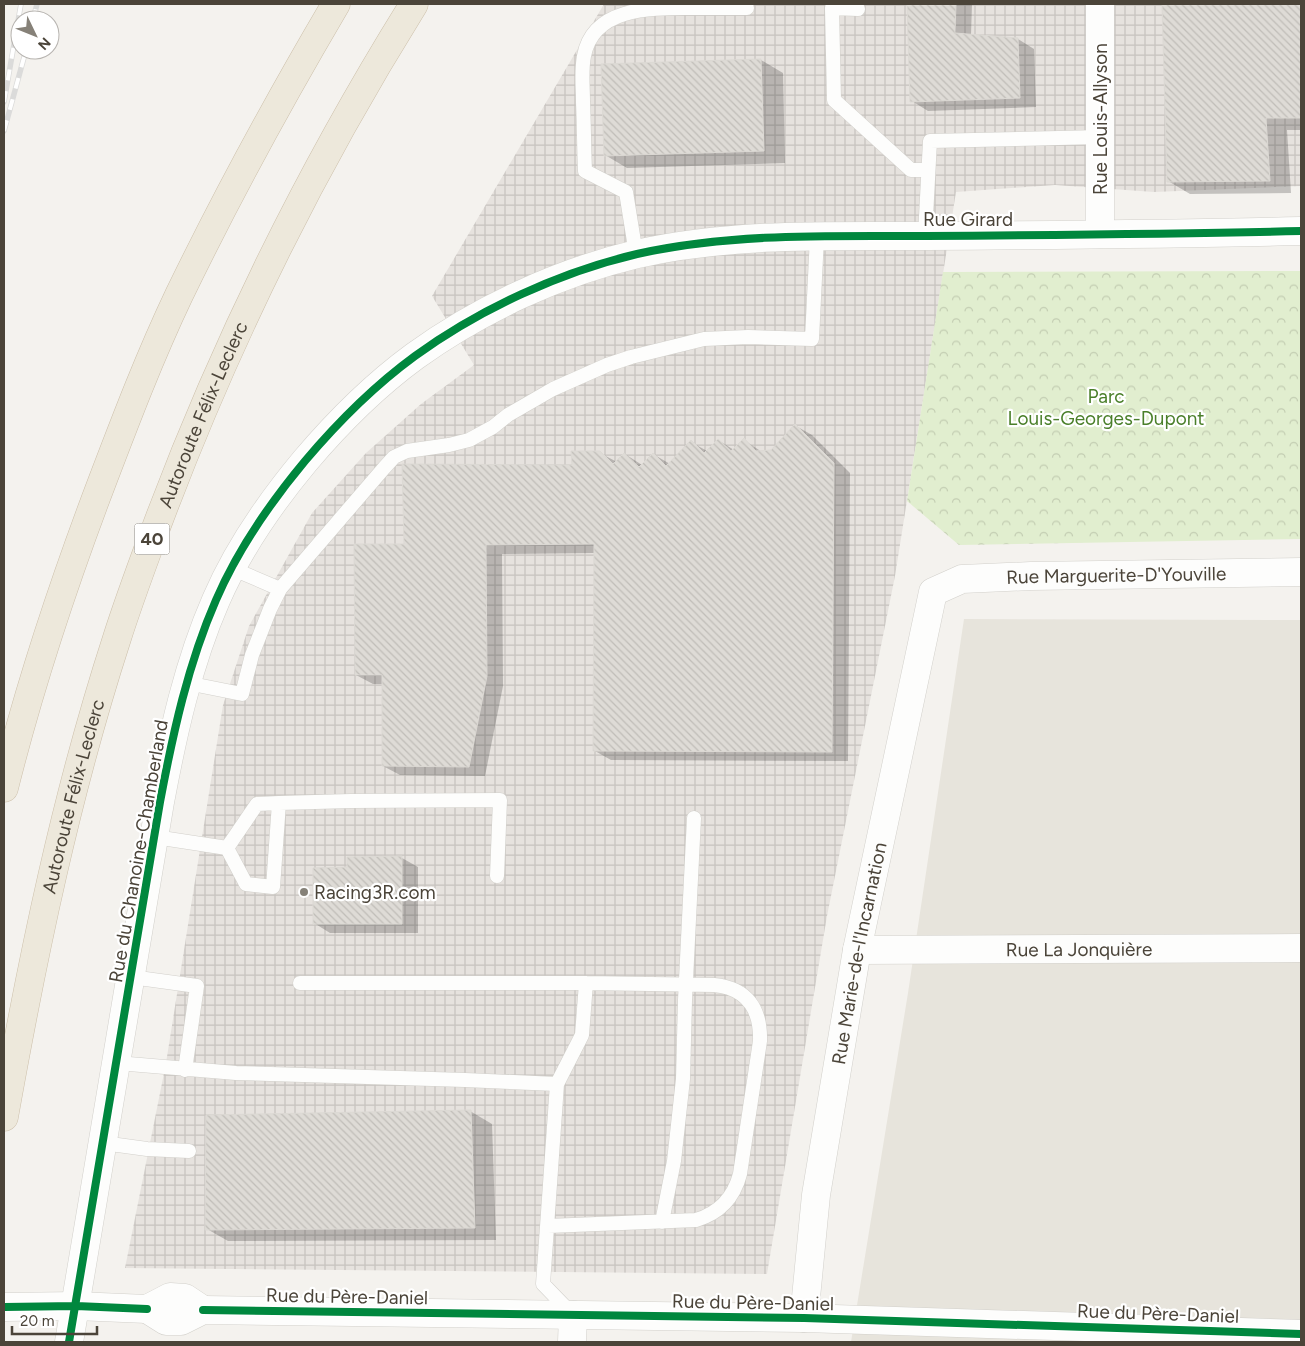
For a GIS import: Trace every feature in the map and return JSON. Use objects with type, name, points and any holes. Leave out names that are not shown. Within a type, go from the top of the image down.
[{"type":"highway","points":[[4,788],[31,692],[60,600],[90,514],[135,398],[178,297],[217,220],[283,93],[336,4]]},
{"type":"highway","name":"Autoroute Félix-Leclerc","points":[[4,1117],[30,972],[66,817],[106,671],[151,541],[205,403],[271,260],[344,120],[414,4]]},
{"type":"street","name":"Rue Louis-Allyson","points":[[1100,4],[1100,234]]},
{"type":"street","name":"Rue Girard","points":[[636,254],[722,241],[770,238],[1301,231]]},
{"type":"street","name":"Rue du Chanoine-Chamberland","points":[[69,1342],[168,760],[187,683],[210,614],[231,568],[272,502],[320,444],[385,380],[412,359],[455,330],[522,294],[591,267],[636,254]]},
{"type":"street","name":"Rue Marguerite-D'Youville","points":[[933,592],[962,579],[1301,572]]},
{"type":"street","name":"Rue Marie-de-l'Incarnation","points":[[804,1318],[816,1195],[857,950],[933,592]]},
{"type":"street","name":"Rue La Jonquière","points":[[857,950],[1301,948]]},
{"type":"street","name":"Rue du Père-Daniel","points":[[4,1307],[76,1306],[147,1309],[170,1298],[185,1298],[203,1310],[804,1318],[1301,1334]]},
{"type":"street","points":[[572,1342],[573,1315]]},
{"type":"lane","points":[[858,9],[832,6],[834,100],[911,170],[928,170]]},
{"type":"lane","points":[[636,254],[626,192],[585,171],[582,76],[584,54],[588,43],[603,24],[614,17],[635,11],[668,8],[746,8]]},
{"type":"lane","points":[[925,236],[930,141],[1101,137]]},
{"type":"lane","points":[[187,683],[242,694],[252,655],[280,589],[391,459],[398,454],[469,440],[553,389],[599,368],[631,357],[704,339],[748,337],[812,339],[817,237]]},
{"type":"lane","points":[[231,568],[280,589]]},
{"type":"lane","points":[[227,848],[257,804],[500,800],[497,876]]},
{"type":"lane","points":[[227,848],[246,884],[273,887],[279,803]]},
{"type":"lane","points":[[662,1222],[674,1161],[683,1079],[694,818]]},
{"type":"lane","points":[[155,837],[227,848]]},
{"type":"lane","points":[[131,977],[197,986],[185,1070]]},
{"type":"lane","points":[[300,983],[686,985],[723,986],[740,993],[756,1013],[759,1022],[760,1040],[740,1174],[734,1192],[722,1207],[706,1217],[686,1221],[548,1226]]},
{"type":"lane","points":[[573,1315],[543,1284],[557,1084],[582,1034],[586,983]]},
{"type":"lane","points":[[117,1063],[185,1070],[280,1075],[557,1084]]},
{"type":"lane","points":[[103,1143],[147,1149],[188,1151]]},
{"type":"shaded area","points":[[604,4],[1301,4],[1301,186],[1154,192],[1055,185],[956,192],[895,576],[827,916],[767,1274],[125,1268],[166,1063],[223,705],[249,626],[312,513],[366,453],[421,404],[474,365],[432,296]]},
{"type":"shaded area","points":[[964,619],[1301,620],[1301,1342],[851,1342],[908,993]]},
{"type":"green space","name":"Parc Louis-Georges-Dupont","points":[[1301,271],[1301,539],[959,545],[907,501],[943,272]]},
{"type":"building","points":[[907,4],[956,4],[955,33],[1018,38],[1020,98],[910,102]]},
{"type":"building","points":[[1162,4],[1301,4],[1301,118],[1266,118],[1270,181],[1167,182]]},
{"type":"building","points":[[761,59],[764,151],[604,156],[601,64]]},
{"type":"building","points":[[795,424],[834,463],[832,752],[593,751],[594,544],[486,545],[487,676],[469,767],[382,766],[382,675],[355,675],[354,544],[404,544],[402,464],[572,465],[571,451],[600,451],[613,464],[624,453],[639,467],[653,453],[666,466],[691,440],[704,453],[718,439],[731,451],[744,438],[756,451],[771,450]]},
{"type":"building","points":[[402,856],[402,924],[313,924],[313,868],[347,867],[347,857]]},
{"type":"building","points":[[471,1110],[475,1228],[205,1230],[206,1115]]},
{"type":"railway","points":[[4,102],[21,4]]},
{"type":"railway","points":[[36,10],[37,4]]},
{"type":"railway","points":[[4,131],[23,60]]},
{"type":"cycle path","points":[[69,1342],[160,802],[170,750],[189,674],[216,600],[234,563],[256,527],[279,493],[305,461],[330,432],[371,392],[415,356],[440,339],[466,323],[522,294],[579,271],[637,254],[672,247],[744,239],[817,236],[1066,235],[1301,231]]},
{"type":"cycle path","points":[[4,1307],[76,1306],[147,1309]]},
{"type":"cycle path","points":[[203,1310],[804,1318],[1301,1334]]},
{"type":"place","name":"Racing3R.com","points":[[304,892]]}]
